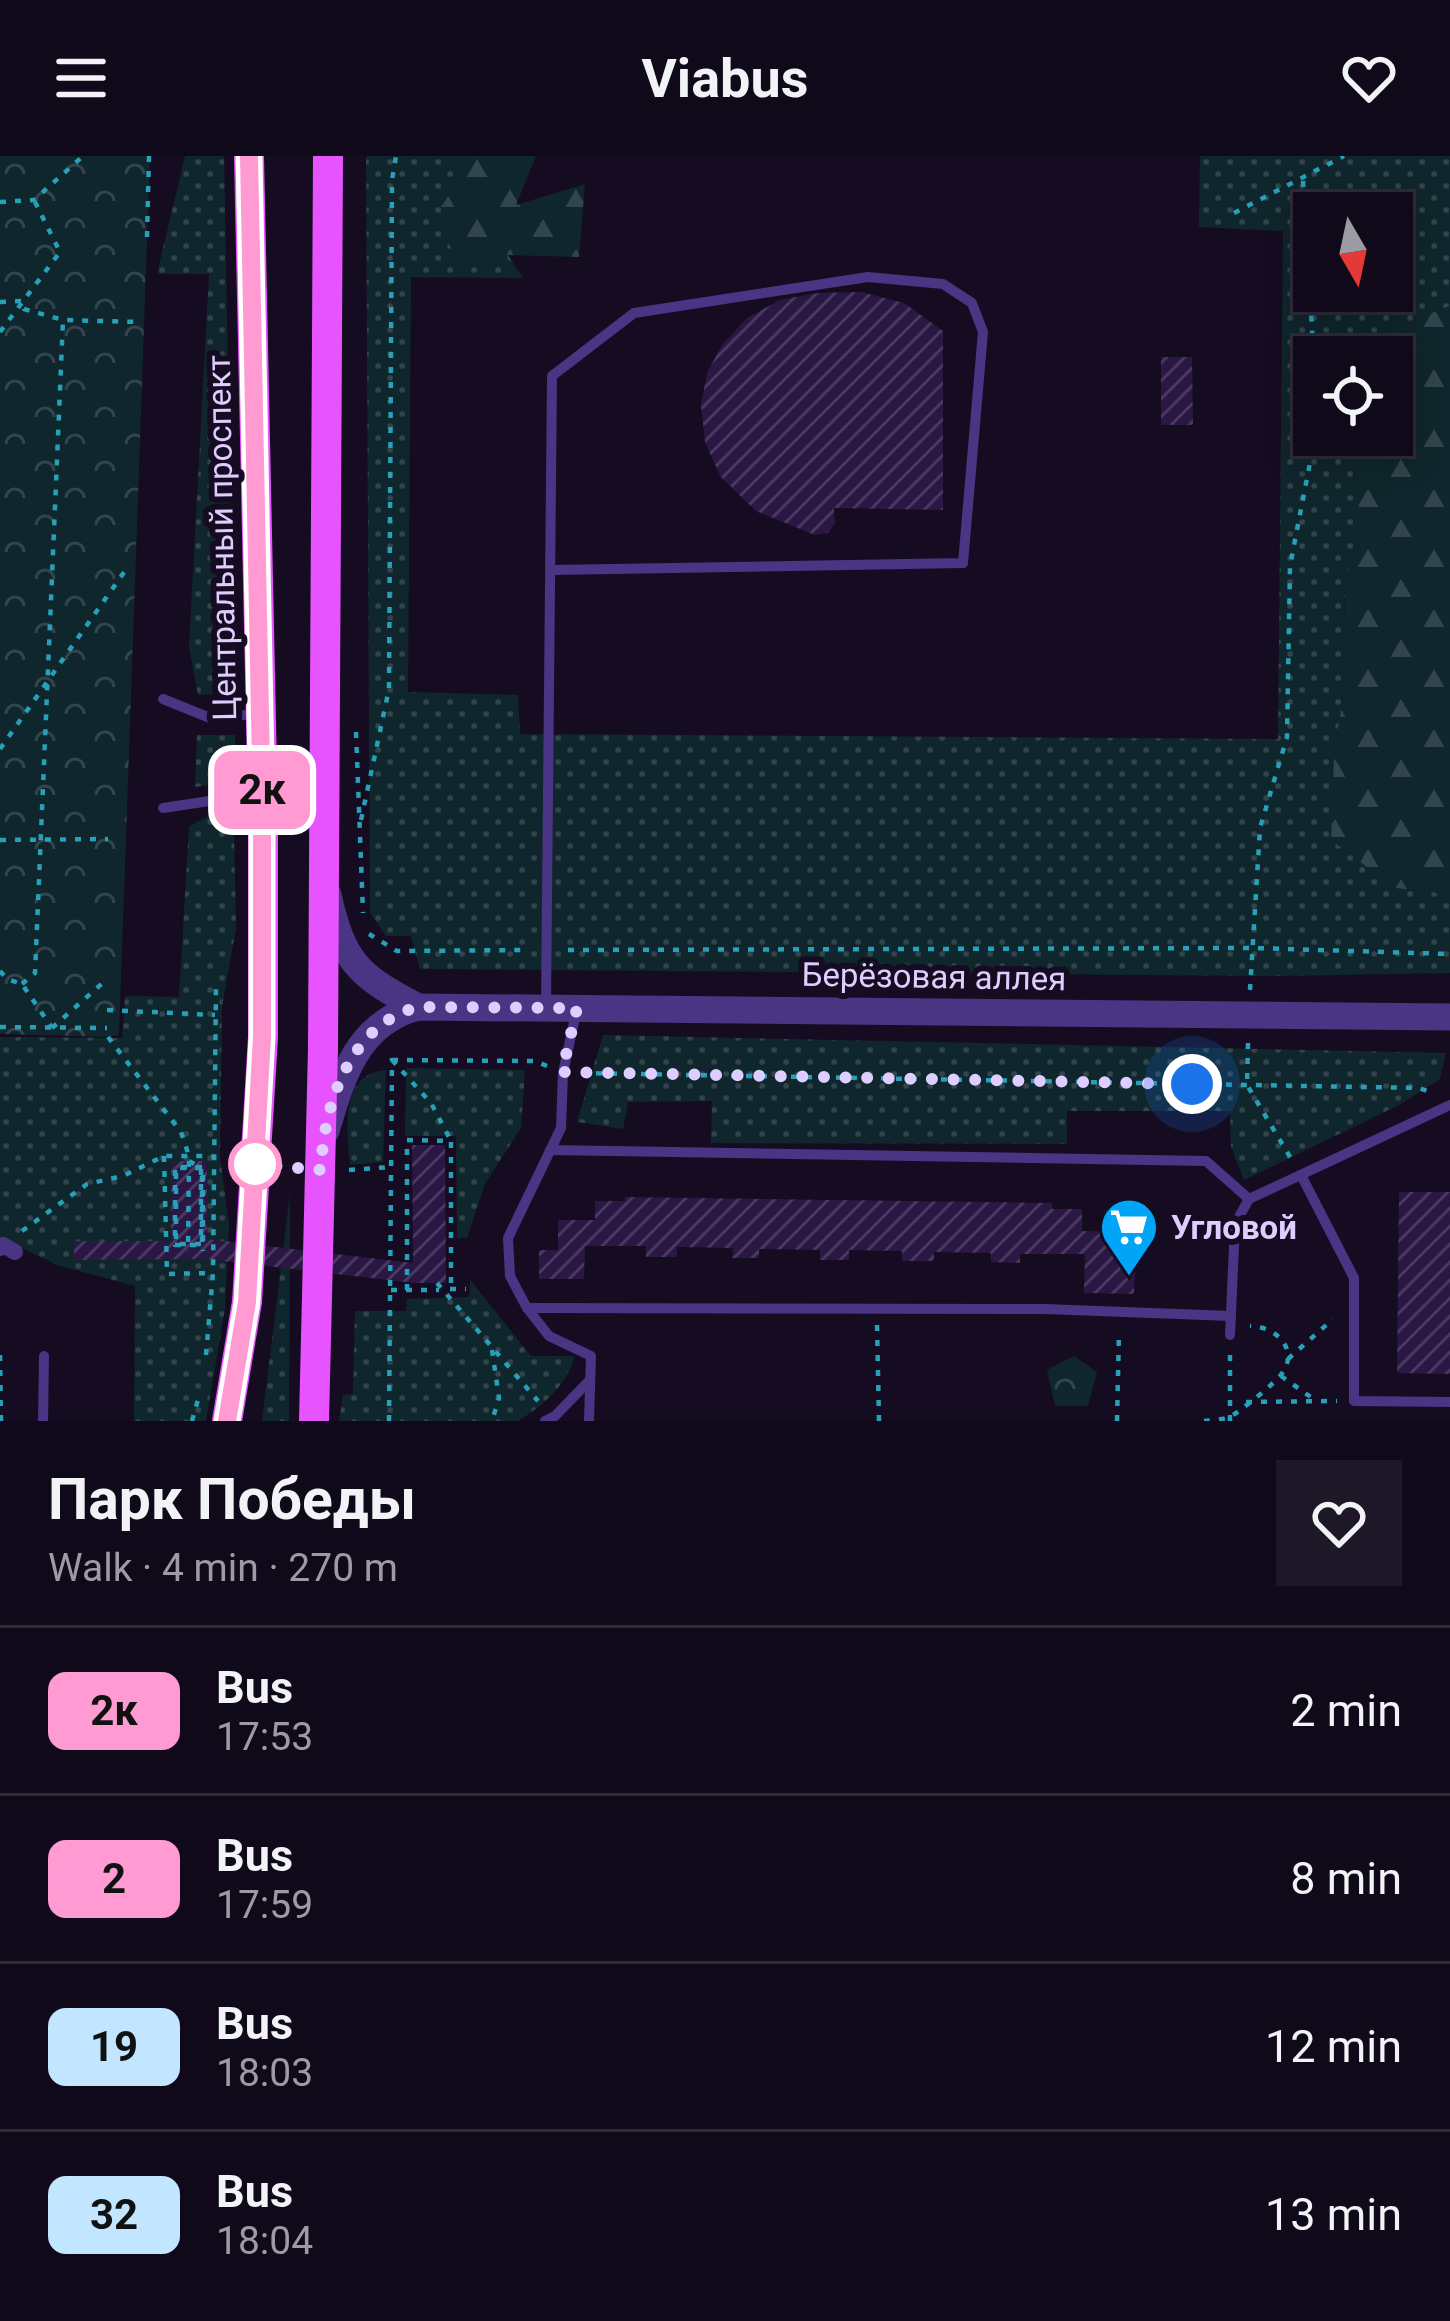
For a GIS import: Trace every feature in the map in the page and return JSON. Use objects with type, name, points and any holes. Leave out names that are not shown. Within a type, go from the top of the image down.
[{"type":"main road","name":"Центральный проспект","points":[[227,1421],[247,1302],[262,1037],[249,156]]},
{"type":"main road","points":[[314,1421],[322,1147],[328,156]]},
{"type":"street","points":[[321,862],[334,920],[353,961],[369,981],[418,1007]]},
{"type":"street","points":[[322,1147],[344,1070],[358,1048],[375,1026],[418,1007]]},
{"type":"street","name":"Берёзовая аллея","points":[[418,1007],[1450,1017]]},
{"type":"lane","points":[[546,1008],[552,376],[634,313],[868,277],[944,284],[972,303],[983,332],[963,563],[551,570]]},
{"type":"lane","points":[[164,699],[210,718],[260,714]]},
{"type":"lane","points":[[163,808],[216,800],[262,816]]},
{"type":"lane","points":[[577,1008],[562,1072],[561,1128],[508,1238],[510,1276],[526,1308],[549,1336],[591,1356],[589,1421]]},
{"type":"lane","points":[[1230,1335],[1235,1224],[1250,1199],[1450,1101]]},
{"type":"lane","points":[[550,1150],[1206,1161],[1250,1199]]},
{"type":"lane","points":[[1301,1175],[1354,1278],[1354,1401],[1450,1402]]},
{"type":"lane","points":[[526,1308],[1231,1316]]},
{"type":"lane","points":[[43,1421],[44,1356]]},
{"type":"lane","points":[[550,1419],[590,1380]]},
{"type":"path","points":[[0,202],[34,200],[83,156]]},
{"type":"path","points":[[147,237],[149,156]]},
{"type":"path","points":[[358,831],[389,689],[392,180],[396,156]]},
{"type":"path","points":[[1234,213],[1344,156]]},
{"type":"path","points":[[1301,1175],[1247,1085],[1260,828],[1287,737],[1290,566],[1314,442],[1303,180]]},
{"type":"path","points":[[0,332],[60,252],[34,200]]},
{"type":"path","points":[[0,302],[22,301]]},
{"type":"path","points":[[22,301],[24,309],[63,320],[141,322]]},
{"type":"path","points":[[22,984],[35,973],[63,320]]},
{"type":"path","points":[[0,749],[128,568]]},
{"type":"path","points":[[356,712],[364,931],[398,951],[1252,948],[1450,954]]},
{"type":"path","points":[[0,840],[41,836],[108,839]]},
{"type":"path","points":[[0,971],[22,984],[52,1028]]},
{"type":"path","points":[[52,1028],[107,979]]},
{"type":"path","points":[[206,1358],[213,1273],[216,983]]},
{"type":"path","points":[[107,1010],[215,1015]]},
{"type":"path","points":[[0,1028],[107,1028]]},
{"type":"path","points":[[108,1037],[181,1132],[189,1159],[188,1252]]},
{"type":"path","points":[[392,1060],[535,1061],[562,1072],[1419,1088],[1450,1101]]},
{"type":"path","points":[[392,1060],[431,1103],[451,1141],[451,1289]]},
{"type":"path","points":[[388,1421],[392,1060]]},
{"type":"path","points":[[407,1290],[407,1140],[451,1141]]},
{"type":"path","points":[[6,1248],[87,1184],[123,1176],[164,1156],[214,1156]]},
{"type":"path","points":[[164,1156],[167,1274],[213,1273]]},
{"type":"path","points":[[189,1159],[201,1168],[201,1244],[176,1244],[176,1168],[189,1168],[202,1168],[202,1245],[175,1245],[175,1167],[189,1167],[203,1167],[203,1251]]},
{"type":"path","points":[[347,1170],[391,1167]]},
{"type":"path","points":[[439,1286],[550,1419]]},
{"type":"path","points":[[391,1290],[466,1289]]},
{"type":"path","points":[[1204,1421],[1230,1419],[1354,1300]]},
{"type":"path","points":[[877,1310],[879,1421]]},
{"type":"path","points":[[1117,1421],[1120,1312]]},
{"type":"path","points":[[1230,1419],[1230,1335],[1245,1326],[1266,1326],[1283,1339],[1288,1359]]},
{"type":"path","points":[[492,1349],[499,1398],[492,1421]]},
{"type":"path","points":[[0,1355],[1,1421]]},
{"type":"path","points":[[1280,1376],[1316,1401]]},
{"type":"path","points":[[192,1421],[204,1379]]},
{"type":"path","points":[[1246,1402],[1354,1401]]},
{"type":"green space","points":[[0,156],[150,156],[119,1035],[108,1037],[0,1034]]},
{"type":"green space","points":[[185,156],[224,156],[234,693],[198,695],[189,647],[209,274],[157,274]]},
{"type":"green space","points":[[366,156],[458,156],[462,175],[441,207],[465,270],[508,255],[523,278],[411,277],[408,692],[518,695],[520,734],[1278,739],[1283,231],[1199,227],[1200,156],[1450,156],[1450,306],[1372,336],[1293,336],[1293,456],[1351,456],[1361,523],[1344,585],[1346,674],[1334,758],[1395,888],[1450,894],[1450,973],[1275,976],[420,969],[411,936],[386,936],[370,913]]},
{"type":"green space","points":[[458,156],[536,156],[516,205],[585,184],[579,257],[508,255],[465,270],[445,238],[441,207],[462,175]]},
{"type":"green space","points":[[1450,306],[1450,894],[1395,888],[1331,840],[1334,758],[1346,674],[1344,585],[1361,523],[1351,456],[1413,456],[1413,336],[1371,336]]},
{"type":"green space","points":[[197,735],[235,735],[236,791],[218,784],[195,787]]},
{"type":"green space","points":[[213,814],[234,834],[236,928],[222,1007],[220,1155],[229,1226],[225,1309],[206,1421],[134,1421],[135,1286],[60,1266],[0,1238],[0,1037],[122,1038],[125,996],[179,997],[189,826]]},
{"type":"green space","points":[[603,1035],[1446,1053],[1440,1079],[1399,1105],[1244,1180],[1231,1146],[1230,1111],[1067,1111],[1067,1144],[711,1143],[712,1101],[628,1102],[623,1129],[577,1122]]},
{"type":"green space","points":[[406,1068],[525,1070],[521,1128],[485,1184],[467,1238],[457,1238],[456,1136],[405,1136]]},
{"type":"green space","points":[[386,1070],[383,1162],[350,1165],[348,1121],[353,1093],[371,1074]]},
{"type":"green space","points":[[290,1193],[289,1421],[262,1421]]},
{"type":"green space","points":[[470,1280],[531,1356],[575,1356],[553,1394],[518,1421],[339,1421],[343,1395],[353,1394],[355,1311],[406,1311],[407,1299],[469,1297]]},
{"type":"green space","points":[[1074,1356],[1097,1372],[1088,1406],[1055,1406],[1047,1370]]},
{"type":"building","points":[[861,292],[904,303],[943,331],[943,510],[834,508],[835,523],[828,533],[815,535],[756,511],[720,476],[705,442],[701,405],[707,373],[722,345],[747,318],[780,300]]},
{"type":"building","points":[[1161,357],[1192,357],[1193,425],[1161,425]]},
{"type":"building","points":[[412,1145],[445,1145],[446,1283],[207,1259],[74,1260],[74,1241],[171,1241],[171,1161],[207,1161],[207,1239],[413,1263]]},
{"type":"building","points":[[1399,1192],[1450,1192],[1450,1374],[1397,1373]]},
{"type":"building","points":[[625,1197],[1052,1203],[1052,1209],[1082,1209],[1082,1231],[1116,1232],[1116,1261],[1135,1262],[1134,1294],[1084,1293],[1085,1254],[1020,1254],[1020,1263],[991,1262],[991,1253],[934,1252],[934,1261],[902,1261],[902,1251],[849,1250],[849,1260],[820,1260],[820,1250],[759,1249],[759,1258],[732,1258],[733,1248],[677,1247],[677,1257],[646,1257],[646,1246],[585,1246],[584,1279],[539,1279],[539,1250],[558,1250],[558,1220],[595,1220],[595,1201],[625,1201]]},
{"type":"bus line","name":"2к","points":[[227,1421],[247,1302],[262,1037],[249,156]]},
{"type":"place","name":"Угловой","points":[[1129,1278]]},
{"type":"route","points":[[255,1164],[321,1170],[322,1147],[344,1070],[375,1026],[418,1007],[577,1008],[562,1072],[1192,1084]]}]
